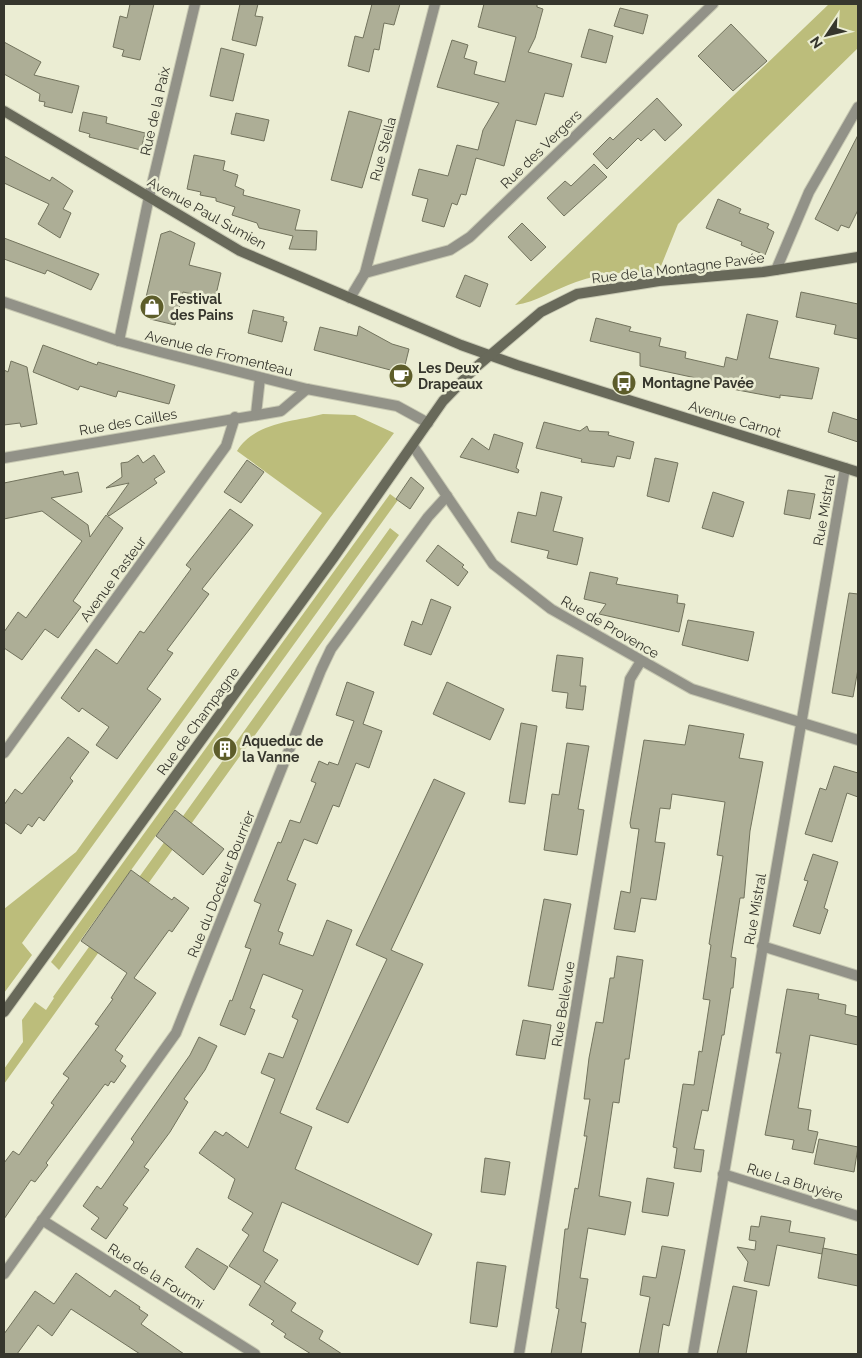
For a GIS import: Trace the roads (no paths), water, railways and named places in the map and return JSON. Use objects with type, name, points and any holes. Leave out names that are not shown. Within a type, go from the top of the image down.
[{"type":"street","name":"Rue de la Paix","points":[[118,341],[149,197],[195,4]]},
{"type":"street","name":"Rue Stella","points":[[350,298],[365,273],[435,4]]},
{"type":"street","name":"Rue des Vergers","points":[[365,273],[450,250],[470,237],[713,4]]},
{"type":"street","points":[[776,270],[809,192],[858,107]]},
{"type":"street","name":"Avenue Paul Sumien","points":[[4,110],[240,251],[490,355]]},
{"type":"street","name":"Rue de la Montagne Pavée","points":[[428,423],[443,402],[490,355],[541,312],[577,294],[659,281],[776,270],[858,256]]},
{"type":"street","name":"Avenue de Fromenteau","points":[[4,302],[118,341],[307,389],[374,400],[397,406],[428,423]]},
{"type":"street","name":"Avenue Carnot","points":[[490,355],[858,472]]},
{"type":"street","points":[[256,414],[260,378]]},
{"type":"street","name":"Rue des Cailles","points":[[4,458],[235,417],[281,411],[307,389]]},
{"type":"street","name":"Avenue Pasteur","points":[[4,753],[226,446],[235,417]]},
{"type":"street","name":"Rue de Champagne","points":[[4,1012],[428,423]]},
{"type":"street","name":"Rue de Provence","points":[[413,446],[479,545],[494,564],[511,580],[550,609],[692,689],[858,740]]},
{"type":"street","name":"Rue Mistral","points":[[692,1354],[845,468]]},
{"type":"street","name":"Rue du Docteur Bourrier","points":[[4,1274],[176,1033],[331,649],[428,517],[447,496]]},
{"type":"street","name":"Rue Bellevue","points":[[519,1354],[630,679],[642,661]]},
{"type":"street","points":[[762,946],[858,976]]},
{"type":"street","name":"Rue La Bruyère","points":[[723,1174],[858,1216]]},
{"type":"street","name":"Rue de la Fourmi","points":[[42,1220],[255,1354]]},
{"type":"street","points":[[233,1354],[240,1345]]},
{"type":"place","name":"Festival des Pains","points":[[152,307]]},
{"type":"place","name":"Les Deux Drapeaux","points":[[401,376]]},
{"type":"place","name":"Montagne Pavée","points":[[624,383]]},
{"type":"place","name":"Aqueduc de la Vanne","points":[[225,749]]}]
